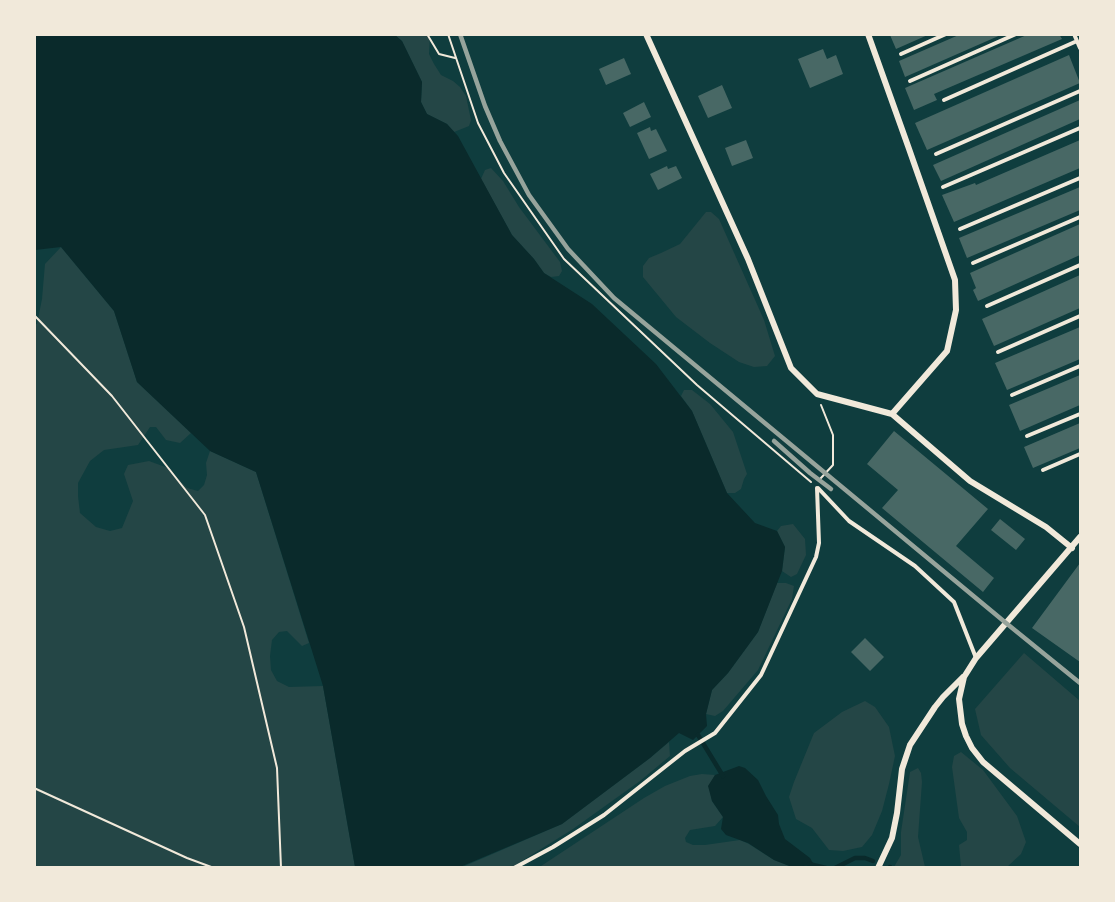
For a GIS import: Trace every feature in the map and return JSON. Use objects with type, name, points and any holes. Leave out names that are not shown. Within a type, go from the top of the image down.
[{"type":"street","points":[[646,34],[748,259],[792,368],[817,394],[892,414],[970,481],[1046,526],[1072,548]]},
{"type":"street","points":[[868,34],[955,280],[956,310],[947,351],[892,414]]},
{"type":"street","points":[[878,867],[892,838],[902,769],[910,745],[943,697],[964,677],[976,658],[1080,537]]},
{"type":"street","points":[[964,677],[959,699],[962,724],[972,748],[983,762],[1080,844]]},
{"type":"lane","points":[[901,54],[946,34]]},
{"type":"lane","points":[[910,81],[1016,34]]},
{"type":"lane","points":[[1074,34],[1080,48]]},
{"type":"lane","points":[[944,99],[1077,41]]},
{"type":"lane","points":[[936,154],[1080,91]]},
{"type":"lane","points":[[943,187],[1080,128]]},
{"type":"lane","points":[[960,229],[1080,178]]},
{"type":"lane","points":[[973,263],[1080,217]]},
{"type":"lane","points":[[987,306],[1080,265]]},
{"type":"lane","points":[[998,352],[1080,316]]},
{"type":"lane","points":[[1012,395],[1080,366]]},
{"type":"lane","points":[[1027,436],[1080,414]]},
{"type":"lane","points":[[1043,470],[1080,454]]},
{"type":"lane","points":[[817,488],[849,521],[915,566],[954,602],[976,658]]},
{"type":"lane","points":[[514,867],[553,847],[604,814],[685,751],[715,733],[761,675],[816,557],[819,543],[817,488]]},
{"type":"path","points":[[428,34],[439,54],[456,58]]},
{"type":"path","points":[[448,34],[478,123],[504,173],[564,260],[697,385],[817,488],[819,479],[833,465],[833,435],[817,394]]},
{"type":"path","points":[[34,315],[112,396],[205,515],[244,627],[277,768],[280,867]]},
{"type":"path","points":[[34,788],[187,858],[214,867]]},
{"type":"shaded area","points":[[35,35],[395,35],[402,41],[422,82],[421,102],[427,114],[447,124],[458,136],[512,235],[544,273],[592,304],[656,364],[692,411],[727,493],[755,523],[777,531],[785,547],[782,571],[758,632],[728,673],[712,690],[706,714],[707,726],[693,740],[679,733],[650,758],[562,824],[460,867],[355,867],[323,686],[256,472],[210,451],[137,382],[114,311],[61,247],[35,250]]},
{"type":"shaded area","points":[[395,35],[430,35],[429,54],[434,64],[441,75],[453,81],[466,96],[471,120],[469,126],[454,132],[447,124],[427,114],[421,102],[422,82],[402,41]]},
{"type":"shaded area","points":[[491,168],[503,181],[519,207],[560,262],[562,271],[559,276],[551,277],[544,273],[512,235],[481,179],[485,170]]},
{"type":"shaded area","points":[[706,212],[711,212],[719,219],[764,320],[775,356],[767,366],[754,367],[739,362],[710,343],[676,317],[643,277],[643,266],[649,258],[680,244]]},
{"type":"shaded area","points":[[61,247],[114,311],[137,382],[191,433],[180,443],[166,440],[156,427],[150,427],[138,445],[104,450],[90,461],[78,483],[80,513],[96,527],[110,531],[122,528],[133,501],[124,474],[128,465],[149,461],[168,468],[187,488],[198,491],[204,485],[207,475],[206,463],[210,451],[256,472],[309,643],[302,646],[287,631],[279,632],[272,640],[271,670],[277,681],[289,687],[323,686],[355,867],[35,867],[34,325],[37,324],[42,299],[45,264]]},
{"type":"shaded area","points":[[684,390],[692,390],[710,404],[733,432],[747,474],[741,489],[735,493],[727,493],[692,411],[681,396]]},
{"type":"shaded area","points":[[793,524],[805,539],[806,555],[797,574],[791,577],[782,571],[785,547],[777,531],[781,526]]},
{"type":"shaded area","points":[[777,583],[794,586],[792,599],[758,670],[723,711],[715,716],[706,714],[712,690],[728,673],[758,632]]},
{"type":"shaded area","points":[[1024,653],[1080,701],[1080,827],[1010,768],[981,735],[975,709]]},
{"type":"shaded area","points":[[865,701],[875,707],[889,727],[895,756],[889,784],[882,811],[872,835],[862,847],[843,851],[829,850],[812,828],[796,819],[789,797],[814,733],[842,712]]},
{"type":"shaded area","points":[[669,742],[670,756],[640,781],[573,829],[517,864],[512,867],[460,868],[562,824]]},
{"type":"shaded area","points":[[961,752],[983,770],[1017,816],[1026,842],[1021,854],[1007,867],[961,867],[959,845],[967,840],[967,832],[959,818],[952,767],[954,756]]},
{"type":"shaded area","points":[[739,766],[745,768],[758,780],[778,815],[785,839],[810,858],[814,865],[792,867],[774,860],[748,843],[726,835],[721,829],[723,817],[712,801],[708,786],[715,775]]},
{"type":"shaded area","points":[[918,768],[922,782],[918,837],[925,867],[894,867],[901,855],[901,832],[910,772]]},
{"type":"shaded area","points":[[702,774],[715,775],[709,786],[712,801],[723,817],[715,826],[690,830],[685,838],[686,842],[693,845],[705,845],[740,840],[774,860],[792,867],[538,868],[644,798],[665,786]]},
{"type":"building","points":[[891,34],[930,34],[896,49]]},
{"type":"building","points":[[961,34],[1003,34],[905,77],[899,61]]},
{"type":"building","points":[[1029,34],[1059,34],[1062,39],[934,94],[937,100],[914,110],[905,88]]},
{"type":"building","points":[[823,49],[827,59],[836,55],[843,74],[810,88],[798,59]]},
{"type":"building","points":[[1069,55],[1080,83],[927,150],[915,123]]},
{"type":"building","points":[[624,58],[631,74],[606,85],[599,69]]},
{"type":"building","points":[[722,85],[732,108],[708,118],[698,96]]},
{"type":"building","points":[[1080,100],[1080,119],[941,181],[933,165]]},
{"type":"building","points":[[644,102],[651,117],[630,127],[623,113]]},
{"type":"building","points":[[650,127],[651,131],[656,129],[667,151],[649,159],[637,133]]},
{"type":"building","points":[[746,140],[753,158],[732,166],[725,148]]},
{"type":"building","points":[[1080,140],[1080,168],[954,222],[942,195],[975,183],[976,185]]},
{"type":"building","points":[[667,166],[668,169],[676,166],[682,178],[658,190],[650,174]]},
{"type":"building","points":[[1080,187],[1080,210],[967,258],[959,238]]},
{"type":"building","points":[[1080,224],[1080,255],[978,301],[970,273]]},
{"type":"building","points":[[1080,275],[1080,308],[994,346],[982,319]]},
{"type":"building","points":[[1080,327],[1080,359],[1007,390],[995,363]]},
{"type":"building","points":[[1080,375],[1080,405],[1020,431],[1009,405]]},
{"type":"building","points":[[1080,423],[1080,448],[1033,468],[1024,447]]},
{"type":"building","points":[[894,431],[988,509],[956,546],[994,578],[983,592],[882,508],[898,490],[867,464]]},
{"type":"building","points":[[1000,519],[1025,539],[1016,550],[991,530]]},
{"type":"building","points":[[1080,563],[1080,662],[1032,628]]},
{"type":"building","points":[[865,638],[884,657],[870,671],[851,652]]},
{"type":"waterway","points":[[698,735],[723,776]]},
{"type":"waterway","points":[[835,868],[855,858],[873,861]]},
{"type":"waterway","points":[[809,864],[826,868]]},
{"type":"railway","points":[[460,34],[485,106],[500,141],[529,195],[568,249],[614,298],[1080,683]]},
{"type":"railway","points":[[774,441],[831,489]]}]
